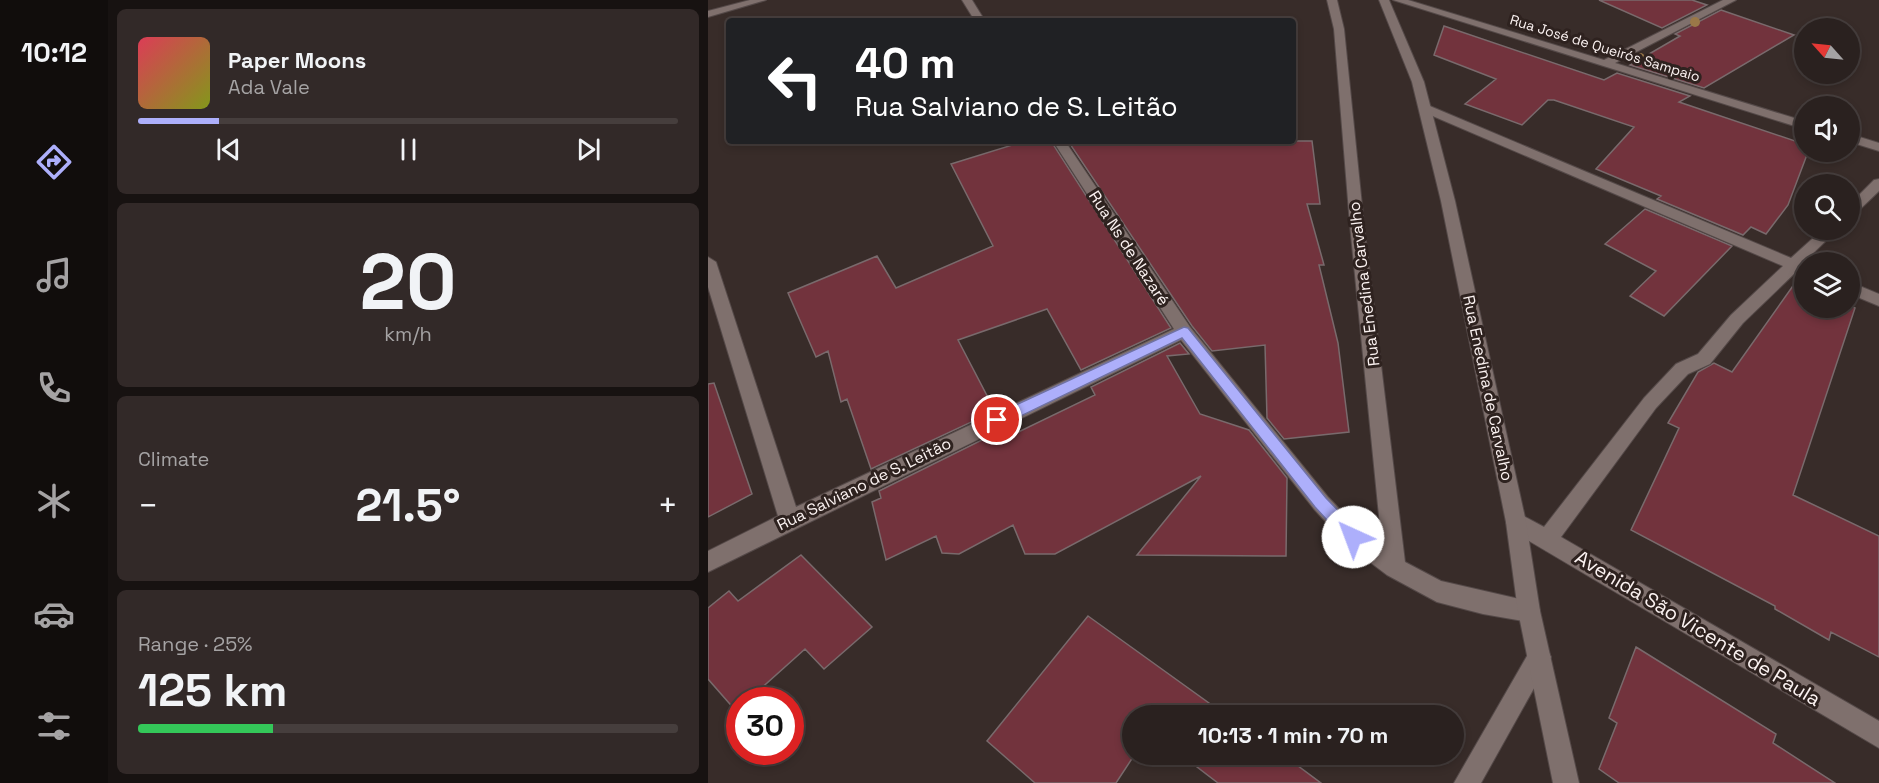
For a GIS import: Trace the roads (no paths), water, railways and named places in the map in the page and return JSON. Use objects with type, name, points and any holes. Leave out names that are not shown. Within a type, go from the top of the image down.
[{"type":"street","points":[[708,14],[760,0]]},
{"type":"street","points":[[967,0],[978,18]]},
{"type":"street","name":"Rua Enedina Carvalho","points":[[1332,0],[1339,28],[1357,225],[1382,429],[1395,568]]},
{"type":"street","name":"Rua Enedina de Carvalho","points":[[1384,0],[1418,82],[1448,201],[1516,522],[1528,611],[1566,783]]},
{"type":"street","points":[[1605,64],[1731,0]]},
{"type":"street","name":"Rua José de Queirós Sampaio","points":[[1404,1],[1794,122]]},
{"type":"street","points":[[1425,108],[1794,266]]},
{"type":"street","points":[[1860,141],[1879,147]]},
{"type":"street","name":"Rua Ns de Nazaré","points":[[1061,144],[1184,331],[1321,502],[1353,537],[1395,568],[1437,591],[1483,603],[1528,611]]},
{"type":"street","points":[[1860,201],[1879,183]]},
{"type":"street","points":[[1812,252],[1822,240]]},
{"type":"street","points":[[708,262],[789,520]]},
{"type":"street","points":[[1547,539],[1650,403],[1682,369],[1704,359],[1737,319],[1794,272]]},
{"type":"street","points":[[1860,292],[1879,300]]},
{"type":"street","name":"Rua Salviano de S. Leitão","points":[[708,562],[789,520],[1184,331]]},
{"type":"street","name":"Avenida São Vicente de Paula","points":[[1516,522],[1879,735]]},
{"type":"street","points":[[1467,783],[1539,657]]}]
